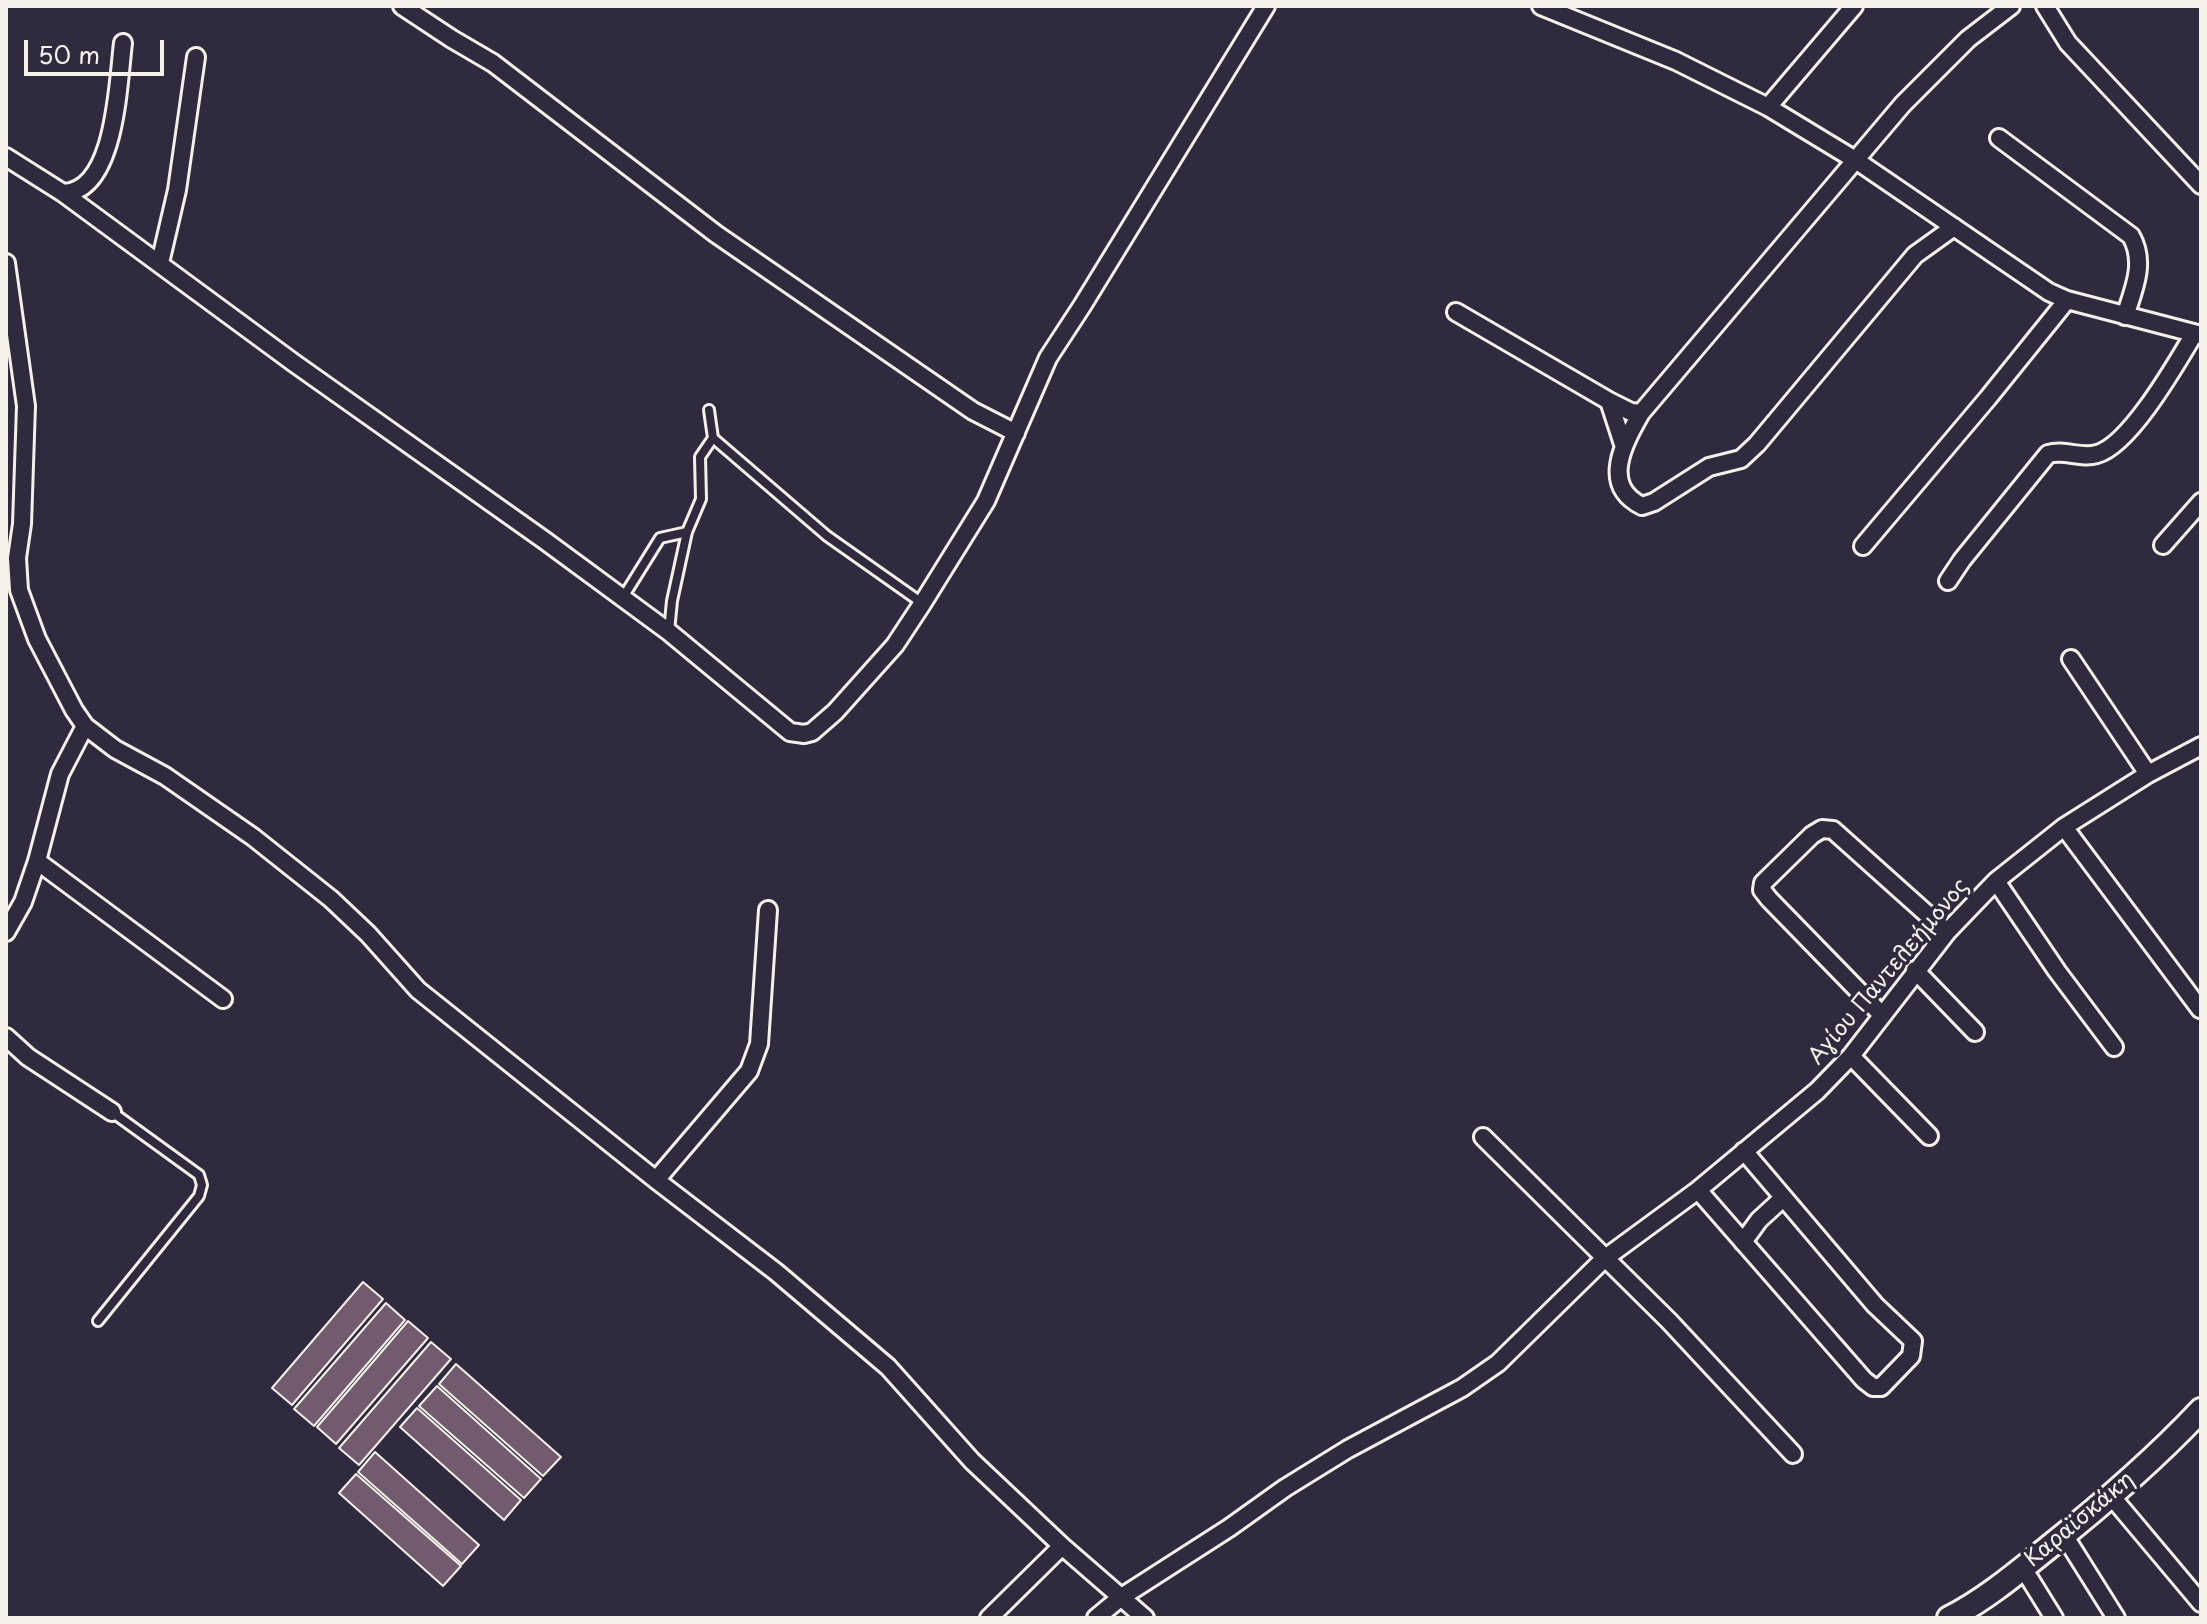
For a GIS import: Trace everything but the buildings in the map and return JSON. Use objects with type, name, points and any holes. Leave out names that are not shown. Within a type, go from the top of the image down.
[{"type":"street","points":[[402,6],[493,63],[716,234],[973,411],[1016,433]]},
{"type":"street","points":[[6,157],[63,193],[230,317],[460,479],[669,632],[790,732],[804,734],[812,732],[835,712],[870,676],[922,604],[986,501],[1048,358],[1266,6]]},
{"type":"street","points":[[1541,6],[1676,61],[1768,107],[1857,161],[2035,285],[2067,300],[2198,335],[2128,429],[2099,454],[2060,451],[2048,454],[1948,581]]},
{"type":"street","points":[[1768,107],[1854,6]]},
{"type":"street","points":[[1954,227],[1915,255],[1757,444],[1741,459],[1709,467],[1665,496],[1642,506],[1628,499],[1620,483],[1619,463],[1623,444],[1641,413],[1903,104],[1968,39],[2011,6]]},
{"type":"street","points":[[2045,6],[2068,43],[2201,185]]},
{"type":"street","points":[[63,193],[75,193],[87,183],[98,168],[109,143],[123,43]]},
{"type":"street","points":[[160,263],[177,190],[196,57]]},
{"type":"street","points":[[1999,138],[2131,236],[2138,248],[2138,270],[2125,316]]},
{"type":"street","points":[[7,269],[26,406],[22,524],[17,558],[19,590],[37,639],[85,726],[115,749],[165,776],[331,899],[368,934],[418,990],[776,1272],[888,1367],[972,1461],[1062,1546],[1145,1618]]},
{"type":"street","points":[[1863,546],[2067,300]]},
{"type":"street","points":[[1456,312],[1609,401],[1631,412],[1641,413]]},
{"type":"street","points":[[1609,401],[1623,444]]},
{"type":"street","points":[[2163,545],[2201,502]]},
{"type":"street","points":[[2071,659],[2148,774]]},
{"type":"street","points":[[6,932],[23,902],[60,774],[85,726]]},
{"type":"street","name":"Αγίου Παντελεήμονος","points":[[1096,1618],[1120,1598],[1348,1449],[1462,1388],[1498,1363],[1604,1259],[1698,1190],[1817,1091],[1851,1056],[1947,932],[1996,881],[2064,827],[2148,774],[2201,746]]},
{"type":"street","points":[[2064,827],[2200,1009]]},
{"type":"street","points":[[1882,1015],[1769,899],[1762,890],[1763,883],[1812,835],[1822,829],[1833,830],[1947,932]]},
{"type":"street","points":[[37,861],[223,999]]},
{"type":"street","points":[[1996,881],[2057,971],[2114,1047]]},
{"type":"street","points":[[656,1180],[749,1071],[759,1044],[768,910]]},
{"type":"street","points":[[1915,970],[1975,1032]]},
{"type":"street","points":[[6,1037],[28,1057],[112,1112]]},
{"type":"street","points":[[1851,1056],[1929,1136]]},
{"type":"street","points":[[1483,1137],[1669,1321],[1793,1454]]},
{"type":"street","points":[[1698,1190],[1864,1380],[1873,1387],[1881,1387],[1911,1356],[1913,1341],[1875,1305],[1744,1151]]},
{"type":"street","points":[[1743,1242],[1759,1220],[1783,1198]]},
{"type":"street","name":"Καραϊσκάκη","points":[[1962,1615],[2112,1497],[2201,1410]]},
{"type":"street","points":[[2112,1497],[2201,1603]]},
{"type":"street","points":[[2064,1535],[2116,1618]]},
{"type":"street","points":[[989,1618],[1062,1546]]},
{"type":"street","points":[[2023,1568],[2054,1618]]},
{"type":"lane","points":[[709,410],[713,438],[827,536],[922,604]]},
{"type":"lane","points":[[669,632],[672,601],[687,532],[701,499],[700,457],[713,438]]},
{"type":"lane","points":[[622,599],[660,538],[687,532]]},
{"type":"lane","points":[[98,1321],[199,1196],[202,1185],[199,1175],[112,1112]]}]
